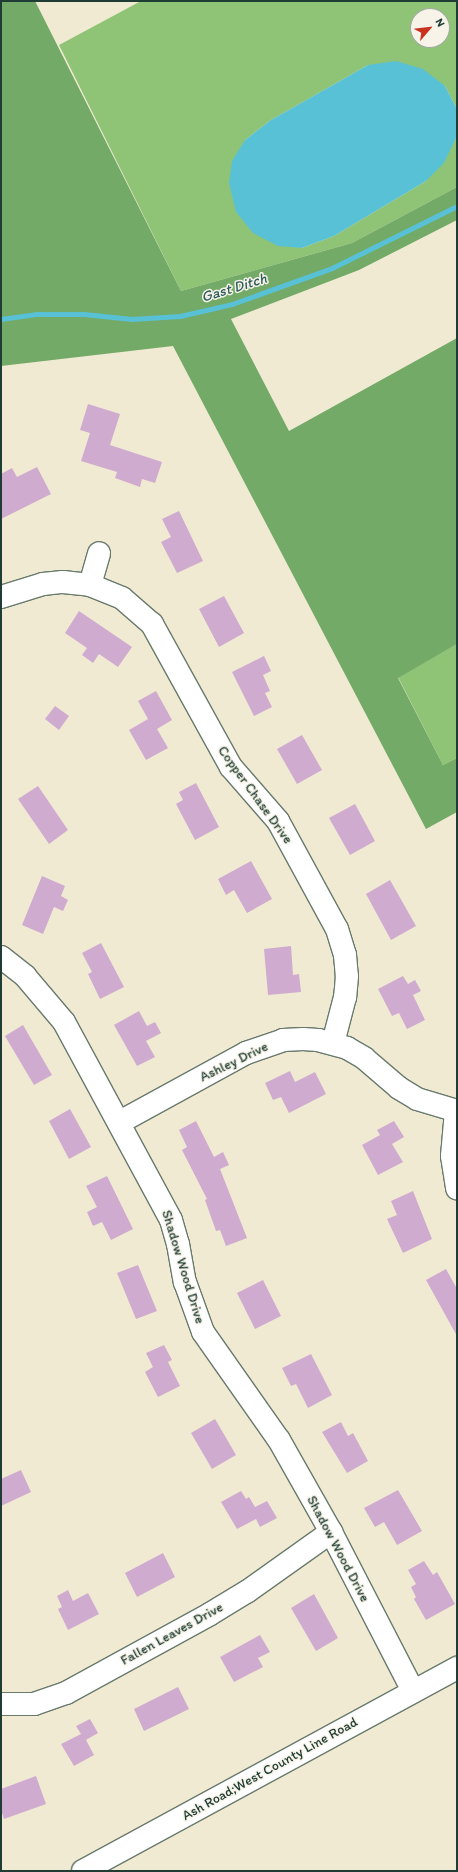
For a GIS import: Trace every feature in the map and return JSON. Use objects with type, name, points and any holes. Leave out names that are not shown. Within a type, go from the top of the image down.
[{"type":"street","points":[[90,585],[99,553]]},
{"type":"street","name":"Copper Chase Drive","points":[[1,597],[43,584],[63,582],[90,585],[122,598],[152,624],[231,767],[287,836],[337,929],[345,955],[345,997],[333,1043]]},
{"type":"street","name":"Shadow Wood Drive","points":[[1,957],[35,987],[64,1022],[120,1122],[171,1220],[187,1288],[203,1332],[279,1440],[331,1532],[413,1691]]},
{"type":"street","name":"Ashley Drive","points":[[120,1122],[246,1053],[269,1044],[303,1039],[333,1043],[364,1058],[399,1088],[417,1099],[456,1111]]},
{"type":"street","points":[[456,1111],[452,1156],[457,1189]]},
{"type":"street","name":"Fallen Leaves Drive","points":[[1,1704],[34,1704],[66,1693],[216,1610],[331,1532]]},
{"type":"street","name":"Ash Road;West County Line Road","points":[[83,1871],[457,1668]]},
{"type":"green space","points":[[1,1],[35,1],[181,291],[352,243],[457,187],[457,220],[359,270],[231,319],[289,431],[457,338],[457,644],[398,678],[443,765],[457,758],[457,812],[426,829],[173,346],[1,366]]},
{"type":"green space","points":[[141,1],[457,1],[457,109],[445,86],[368,65],[271,120],[245,140],[302,248],[334,236],[426,181],[456,138],[457,131],[457,187],[352,243],[181,291],[59,45]]},
{"type":"green space","points":[[457,644],[457,758],[443,765],[398,677]]},
{"type":"water","points":[[396,61],[423,69],[445,86],[457,109],[456,138],[444,163],[426,181],[334,236],[302,248],[278,246],[253,233],[236,212],[229,183],[232,161],[245,140],[271,120],[368,65]]},
{"type":"building","points":[[88,404],[120,414],[110,445],[162,462],[155,483],[142,479],[140,487],[115,478],[117,472],[81,461],[90,433],[80,430]]},
{"type":"building","points":[[37,467],[51,494],[1,519],[1,474],[12,468],[17,477]]},
{"type":"building","points":[[179,511],[203,561],[177,573],[161,542],[171,537],[162,519]]},
{"type":"building","points":[[224,596],[244,633],[219,647],[199,609]]},
{"type":"building","points":[[79,611],[132,647],[118,667],[99,654],[93,663],[82,655],[87,648],[65,633]]},
{"type":"building","points":[[264,656],[271,671],[263,675],[270,691],[265,693],[272,707],[254,716],[232,672]]},
{"type":"building","points":[[156,691],[172,720],[157,729],[168,748],[146,760],[129,730],[148,719],[138,701]]},
{"type":"building","points":[[55,706],[69,716],[59,730],[45,719]]},
{"type":"building","points":[[302,735],[322,770],[297,784],[277,749]]},
{"type":"building","points":[[196,783],[219,827],[195,840],[176,804],[183,800],[179,792]]},
{"type":"building","points":[[38,786],[68,830],[49,844],[18,799]]},
{"type":"building","points":[[355,804],[375,841],[350,855],[329,818]]},
{"type":"building","points":[[251,861],[272,899],[247,913],[234,890],[226,895],[218,879]]},
{"type":"building","points":[[42,876],[65,886],[61,896],[68,900],[63,911],[54,907],[43,934],[22,925]]},
{"type":"building","points":[[390,880],[416,926],[391,940],[366,894]]},
{"type":"building","points":[[101,943],[124,987],[100,999],[88,974],[92,972],[82,953]]},
{"type":"building","points":[[291,946],[293,975],[299,974],[301,992],[268,995],[264,949]]},
{"type":"building","points":[[403,976],[408,984],[415,980],[421,991],[413,995],[425,1020],[407,1029],[399,1013],[392,1016],[378,989]]},
{"type":"building","points":[[139,1011],[147,1026],[155,1022],[161,1033],[146,1041],[155,1057],[137,1066],[114,1025]]},
{"type":"building","points":[[23,1025],[52,1075],[34,1085],[5,1036]]},
{"type":"building","points":[[290,1071],[295,1082],[315,1072],[326,1094],[289,1113],[281,1097],[273,1100],[265,1083]]},
{"type":"building","points":[[70,1109],[91,1147],[69,1159],[49,1121]]},
{"type":"building","points":[[196,1121],[214,1157],[223,1152],[229,1165],[220,1169],[247,1238],[226,1246],[220,1230],[216,1231],[205,1200],[207,1199],[182,1150],[187,1147],[179,1130]]},
{"type":"building","points":[[394,1121],[404,1137],[392,1144],[403,1162],[378,1175],[362,1145],[380,1135],[377,1130]]},
{"type":"building","points":[[107,1176],[133,1229],[111,1240],[102,1222],[93,1226],[87,1212],[97,1207],[86,1186]]},
{"type":"building","points":[[413,1191],[432,1239],[403,1253],[387,1219],[397,1215],[391,1201]]},
{"type":"building","points":[[138,1265],[157,1311],[136,1319],[117,1273]]},
{"type":"building","points":[[446,1269],[457,1289],[457,1336],[426,1280]]},
{"type":"building","points":[[263,1280],[281,1316],[255,1329],[237,1293]]},
{"type":"building","points":[[164,1345],[172,1360],[168,1362],[180,1386],[158,1397],[145,1372],[153,1367],[146,1353]]},
{"type":"building","points":[[311,1354],[332,1395],[308,1408],[296,1384],[291,1386],[282,1368]]},
{"type":"building","points":[[215,1419],[236,1455],[212,1469],[191,1433]]},
{"type":"building","points":[[341,1422],[348,1436],[353,1433],[368,1461],[347,1473],[322,1432]]},
{"type":"building","points":[[21,1470],[31,1492],[1,1506],[1,1479]]},
{"type":"building","points":[[398,1490],[422,1531],[397,1545],[384,1522],[375,1527],[364,1508]]},
{"type":"building","points":[[241,1491],[246,1499],[249,1497],[255,1507],[267,1501],[277,1518],[260,1527],[256,1519],[237,1529],[221,1502]]},
{"type":"building","points":[[163,1553],[175,1577],[137,1597],[125,1573]]},
{"type":"building","points":[[424,1561],[433,1575],[437,1572],[455,1604],[426,1620],[414,1599],[416,1597],[411,1587],[416,1584],[408,1570]]},
{"type":"building","points":[[68,1590],[73,1601],[88,1593],[99,1614],[68,1630],[58,1609],[62,1607],[57,1596]]},
{"type":"building","points":[[314,1594],[338,1638],[316,1651],[291,1608]]},
{"type":"building","points":[[260,1635],[270,1652],[258,1658],[263,1667],[234,1682],[220,1657]]},
{"type":"building","points":[[178,1687],[189,1709],[144,1731],[134,1709]]},
{"type":"building","points":[[90,1719],[98,1733],[86,1740],[94,1755],[74,1766],[61,1744],[81,1734],[76,1726]]},
{"type":"building","points":[[36,1776],[46,1804],[4,1819],[1,1810],[1,1789]]},
{"type":"waterway","name":"Gast Ditch","points":[[1,319],[36,314],[84,314],[132,319],[180,316],[232,304],[332,268],[457,206]]}]
